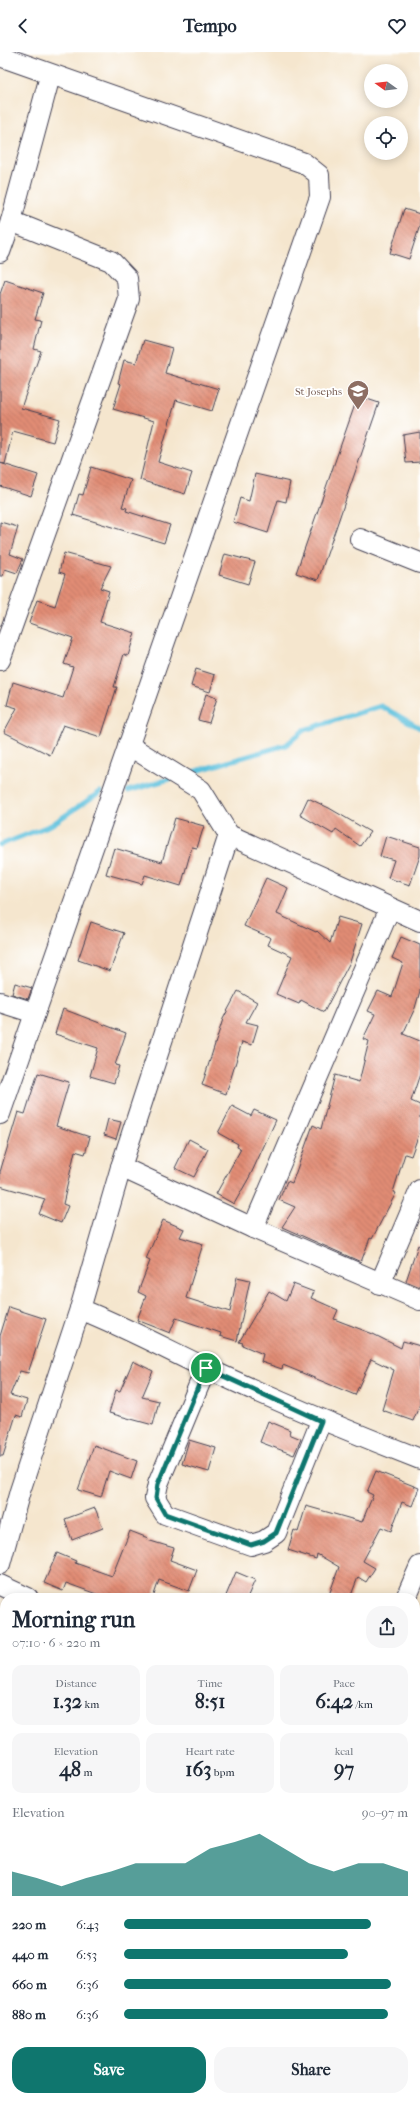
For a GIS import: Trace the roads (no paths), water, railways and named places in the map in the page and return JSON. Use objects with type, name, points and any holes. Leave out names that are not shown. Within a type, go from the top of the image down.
[{"type":"street","points":[[0,56],[50,76],[304,163],[319,175],[320,197],[128,745],[88,866],[0,1114]]},
{"type":"street","points":[[0,252],[11,221],[50,76]]},
{"type":"street","points":[[0,660],[129,299],[127,278],[111,261],[11,221]]},
{"type":"street","points":[[360,539],[420,563]]},
{"type":"street","points":[[128,745],[201,790],[229,836],[420,921]]},
{"type":"street","points":[[0,1564],[20,1491],[80,1309],[121,1167],[229,836]]},
{"type":"street","points":[[253,1228],[390,908]]},
{"type":"street","points":[[0,1002],[35,1013]]},
{"type":"street","points":[[121,1167],[253,1228],[420,1300]]},
{"type":"street","points":[[380,1284],[420,1190]]},
{"type":"street","points":[[80,1309],[121,1325],[206,1368],[321,1421],[420,1459]]},
{"type":"street","points":[[206,1368],[158,1484],[156,1498],[165,1514],[251,1545],[264,1541],[276,1533],[321,1421]]},
{"type":"street","points":[[408,1593],[420,1566]]},
{"type":"street","points":[[0,1585],[17,1593]]},
{"type":"waterway","points":[[186,774],[286,745],[304,730],[381,706],[420,728]]},
{"type":"waterway","points":[[128,791],[173,778]]},
{"type":"waterway","points":[[0,845],[51,825],[100,792]]},
{"type":"place","name":"St Josephs","points":[[358,410]]}]
